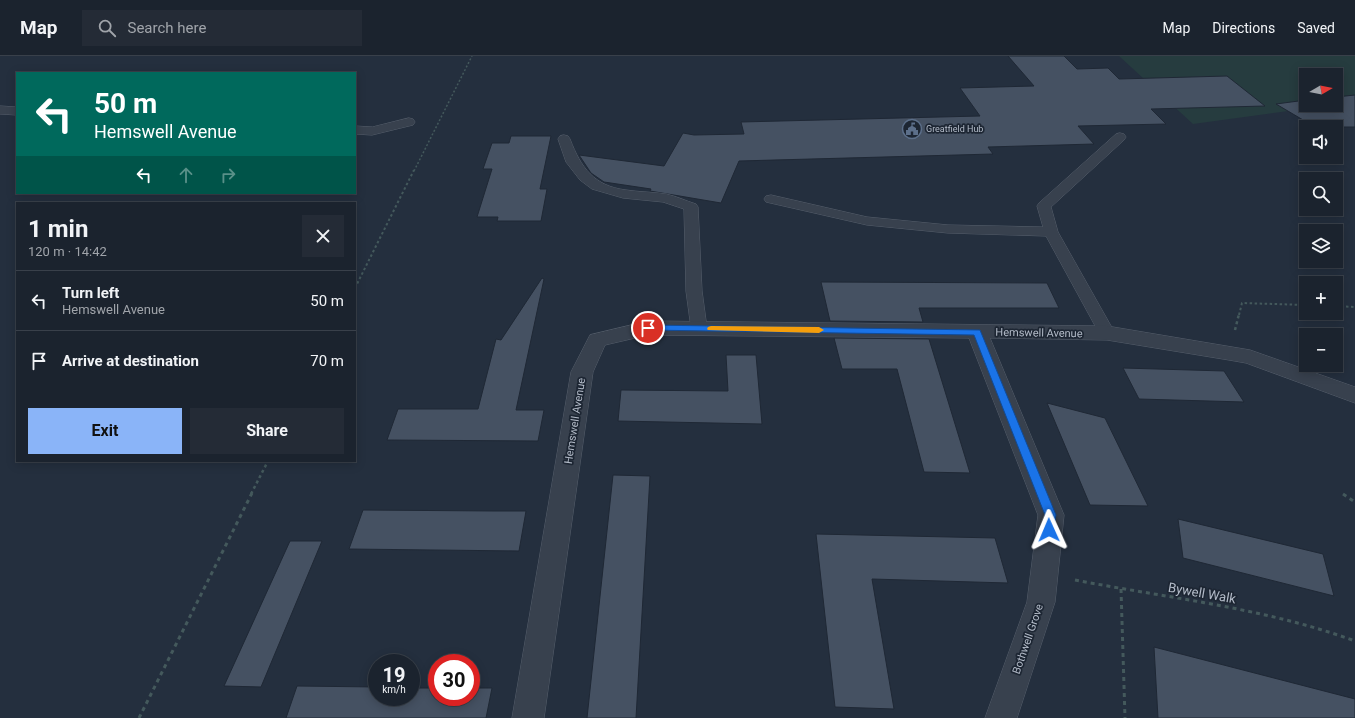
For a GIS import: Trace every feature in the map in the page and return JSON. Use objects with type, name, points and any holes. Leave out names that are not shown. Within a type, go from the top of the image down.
[{"type":"street","name":"Hemswell Avenue","points":[[528,718],[582,372],[597,340],[648,328],[1107,333],[1250,357],[1355,395]]},
{"type":"street","name":"Bothwell Grove","points":[[977,332],[1050,515],[1041,602],[1001,718]]},
{"type":"lane","points":[[0,110],[16,110]]},
{"type":"lane","points":[[356,130],[372,131],[409,122]]},
{"type":"lane","points":[[1107,333],[1052,232],[1044,206],[1120,137]]},
{"type":"lane","points":[[564,139],[571,159],[597,186],[623,194],[665,198],[691,207],[694,291],[699,328]]},
{"type":"lane","points":[[772,199],[867,221],[948,229],[1052,232]]},
{"type":"path","points":[[356,286],[472,56]]},
{"type":"path","points":[[1229,353],[1242,303],[1299,305]]},
{"type":"path","points":[[1343,306],[1355,307]]},
{"type":"path","points":[[139,718],[267,462]]},
{"type":"path","points":[[1343,494],[1355,502]]},
{"type":"path","name":"Bywell Walk","points":[[1044,574],[1248,611],[1329,630],[1355,641]]},
{"type":"path","points":[[1121,589],[1125,718]]},
{"type":"green space","points":[[1119,56],[1355,56],[1355,95],[1343,96],[1343,68],[1299,68],[1299,101],[1277,104],[1288,111],[1193,124]]},
{"type":"building","name":"Greatfield Hub","points":[[1008,56],[1064,56],[1077,69],[1108,68],[1119,79],[1227,76],[1265,106],[1151,109],[1166,124],[1078,126],[1094,144],[988,147],[993,154],[739,161],[721,203],[650,191],[651,189],[604,182],[591,173],[579,155],[664,166],[683,133],[694,135],[744,134],[741,122],[980,116],[960,88],[1034,86]]},
{"type":"building","points":[[1355,95],[1355,127],[1343,127],[1343,120],[1303,120],[1276,104],[1299,101],[1299,112],[1343,112],[1343,96]]},
{"type":"building","points":[[511,136],[551,136],[540,189],[547,189],[541,221],[497,221],[498,217],[477,217],[492,169],[483,169],[492,143],[509,143]]},
{"type":"building","points":[[542,278],[544,279],[516,410],[544,410],[538,441],[387,440],[398,409],[478,409],[496,339],[501,340]]},
{"type":"building","points":[[821,282],[1047,283],[1059,308],[919,308],[923,322],[830,321]]},
{"type":"building","points":[[834,338],[929,339],[970,473],[924,472],[897,369],[842,369]]},
{"type":"building","points":[[726,355],[756,355],[762,424],[618,421],[621,390],[728,391]]},
{"type":"building","points":[[1123,368],[1224,371],[1244,402],[1139,399]]},
{"type":"building","points":[[1047,403],[1105,418],[1148,506],[1090,505]]},
{"type":"building","points":[[613,475],[650,476],[636,718],[587,718]]},
{"type":"building","points":[[363,510],[526,511],[519,551],[349,549]]},
{"type":"building","points":[[1178,519],[1323,554],[1334,596],[1183,558]]},
{"type":"building","points":[[816,534],[995,538],[1008,583],[872,579],[894,709],[835,707]]},
{"type":"building","points":[[290,541],[322,541],[261,687],[224,686]]},
{"type":"building","points":[[1154,647],[1355,699],[1355,718],[1158,718]]},
{"type":"building","points":[[297,686],[368,687],[368,706],[420,706],[420,688],[428,688],[428,706],[480,706],[480,688],[492,688],[486,718],[286,718]]},
{"type":"slow traffic","points":[[711,329],[819,330]]},
{"type":"place","name":"Greatfield Hub","points":[[912,129]]},
{"type":"route","points":[[648,328],[977,332],[1021,446],[1050,515],[1049,530]]}]
